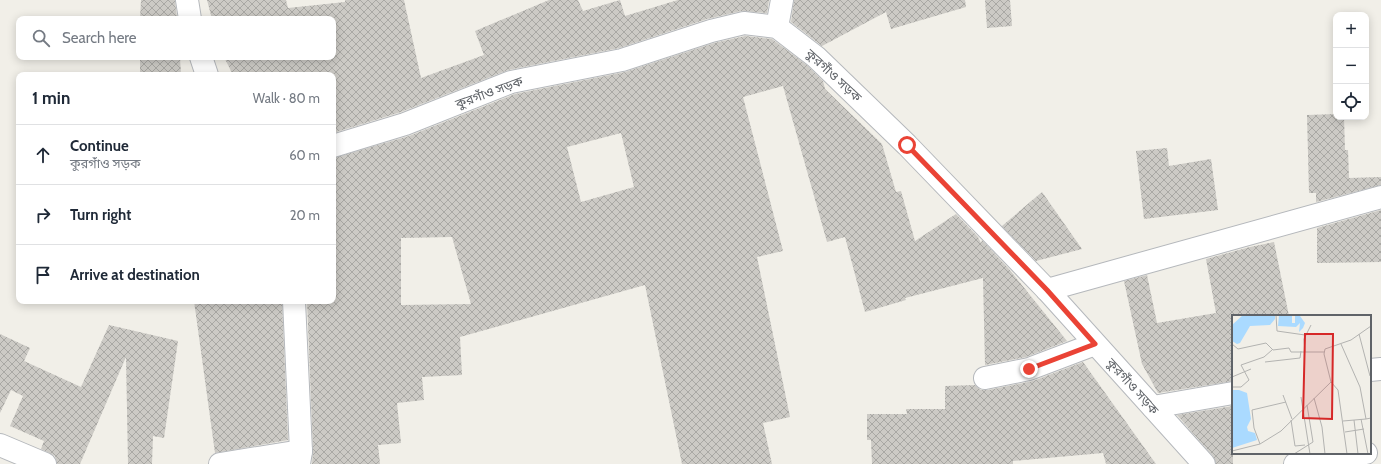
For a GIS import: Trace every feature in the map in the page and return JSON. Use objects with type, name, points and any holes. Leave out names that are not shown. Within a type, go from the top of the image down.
[{"type":"street","points":[[187,0],[190,16]]},
{"type":"street","points":[[777,27],[782,0]]},
{"type":"street","name":"কুরগাঁও সড়ক","points":[[336,145],[405,124],[511,82],[622,60],[711,31],[744,23],[777,27],[816,57],[907,145],[1047,290],[1204,464]]},
{"type":"street","points":[[202,60],[206,72]]},
{"type":"street","points":[[1047,290],[1381,197]]},
{"type":"street","points":[[220,464],[300,458],[294,304]]},
{"type":"street","points":[[985,378],[1029,369],[1095,344]]},
{"type":"street","points":[[1371,370],[1381,369]]},
{"type":"street","points":[[1153,408],[1232,393]]},
{"type":"street","points":[[0,445],[19,459],[45,464]]},
{"type":"street","points":[[1371,452],[1381,451]]},
{"type":"street","points":[[1295,464],[1360,454]]},
{"type":"building","points":[[141,0],[175,0],[177,16],[140,16]]},
{"type":"building","points":[[207,0],[286,0],[288,8],[345,2],[345,0],[404,0],[421,78],[484,55],[475,31],[549,0],[578,0],[583,11],[620,0],[625,16],[678,0],[769,0],[767,13],[741,11],[707,19],[619,48],[508,70],[401,112],[336,132],[336,72],[232,72],[226,60],[336,60],[336,16],[211,16]]},
{"type":"building","points":[[794,0],[965,0],[966,7],[891,29],[886,12],[822,46],[791,22]]},
{"type":"building","points":[[985,0],[1010,0],[1012,26],[987,28]]},
{"type":"building","points":[[745,36],[772,39],[808,66],[823,81],[825,89],[882,144],[896,192],[901,191],[915,241],[956,214],[978,237],[981,243],[982,240],[1009,269],[1067,341],[1026,357],[985,365],[983,278],[905,298],[906,300],[865,312],[845,237],[827,242],[783,86],[743,97],[783,251],[757,257],[790,417],[763,423],[772,464],[682,464],[645,285],[460,337],[462,375],[422,377],[424,400],[397,403],[401,443],[378,445],[380,464],[312,464],[313,450],[307,304],[336,304],[336,157],[409,136],[515,94],[625,72],[714,43]],"holes":[[[621,133],[634,187],[581,202],[567,147]],[[452,237],[471,304],[401,305],[401,238]]]},
{"type":"building","points":[[140,60],[180,60],[181,72],[140,72]]},
{"type":"building","points":[[1333,114],[1333,120],[1344,120],[1345,150],[1348,150],[1349,178],[1381,177],[1381,185],[1316,202],[1316,193],[1309,193],[1307,115]]},
{"type":"building","points":[[1167,148],[1169,166],[1211,159],[1218,210],[1144,219],[1136,151]]},
{"type":"building","points":[[1042,192],[1082,249],[1036,261],[1002,226]]},
{"type":"building","points":[[1381,210],[1381,262],[1317,263],[1317,228]]},
{"type":"building","points":[[1274,242],[1289,315],[1232,315],[1232,381],[1158,393],[1142,364],[1124,281],[1147,275],[1157,323],[1216,313],[1206,259]]},
{"type":"building","points":[[194,304],[282,304],[288,440],[215,453]]},
{"type":"building","points":[[109,325],[178,341],[164,438],[153,436],[152,464],[128,464],[126,357],[80,464],[57,464],[55,456],[41,449],[44,441],[10,426],[23,396],[11,390],[0,413],[0,334],[30,348],[24,361],[81,387]]},
{"type":"building","points":[[1083,362],[1156,464],[1106,464],[1103,453],[1013,461],[1013,464],[872,464],[871,440],[867,440],[867,414],[907,414],[906,409],[945,409],[945,386],[975,385],[981,390],[988,390],[1033,381]]},
{"type":"building","points":[[1232,406],[1233,464],[1216,464],[1213,456],[1177,415]]},
{"type":"route","points":[[907,145],[1047,290],[1095,344],[1029,369]]}]
